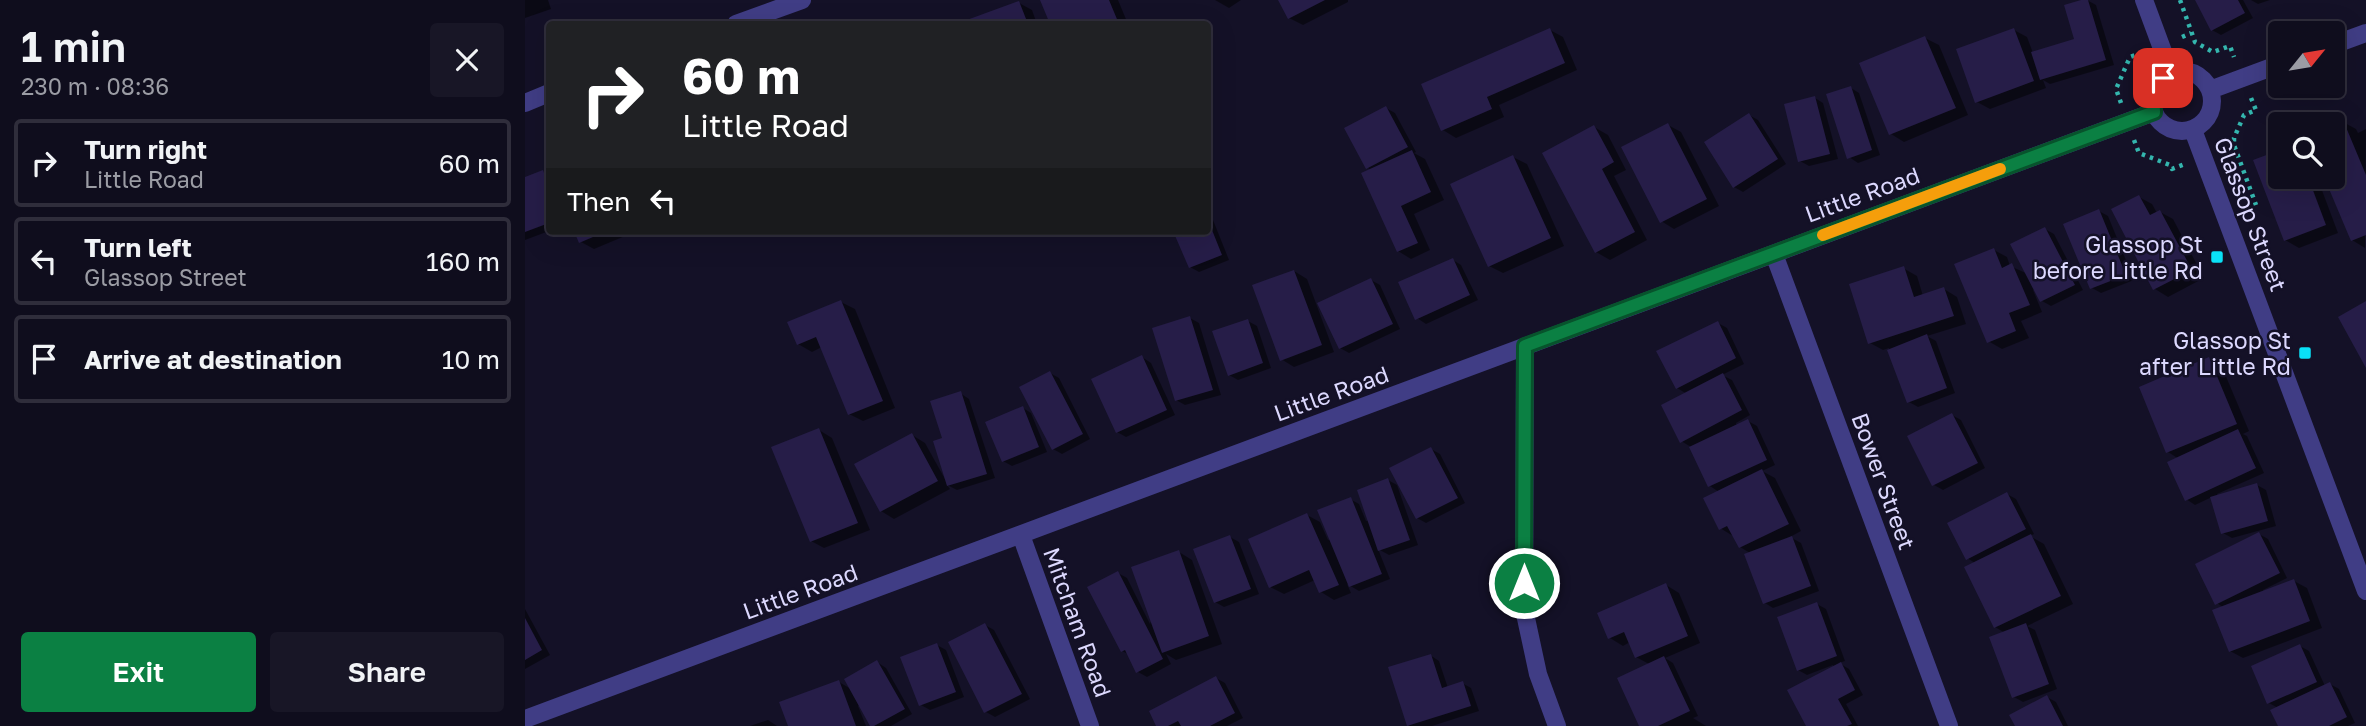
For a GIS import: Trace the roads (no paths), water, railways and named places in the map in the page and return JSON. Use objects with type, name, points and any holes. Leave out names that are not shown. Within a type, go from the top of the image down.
[{"type":"street","points":[[744,21],[802,0]]},
{"type":"street","points":[[2144,0],[2171,73]]},
{"type":"street","points":[[2345,41],[2366,33]]},
{"type":"street","points":[[2154,112],[2153,93],[2157,85],[2171,73],[2190,72],[2210,90],[2268,68]]},
{"type":"street","name":"Glassop Street","points":[[2154,112],[2158,120],[2174,131],[2193,130],[2207,117],[2211,109],[2210,90]]},
{"type":"street","points":[[525,103],[546,94]]},
{"type":"street","name":"Little Road","points":[[525,719],[2154,112]]},
{"type":"street","name":"Glassop Street","points":[[2193,130],[2366,590]]},
{"type":"street","name":"Bower Street","points":[[1774,254],[1949,726]]},
{"type":"street","points":[[1525,346],[1524,609],[1538,674],[1556,726]]},
{"type":"street","name":"Mitcham Road","points":[[1021,535],[1090,726]]},
{"type":"place","name":"Glassop St before Little Rd","points":[[2217,257]]},
{"type":"place","name":"Glassop St after Little Rd","points":[[2305,353]]}]
